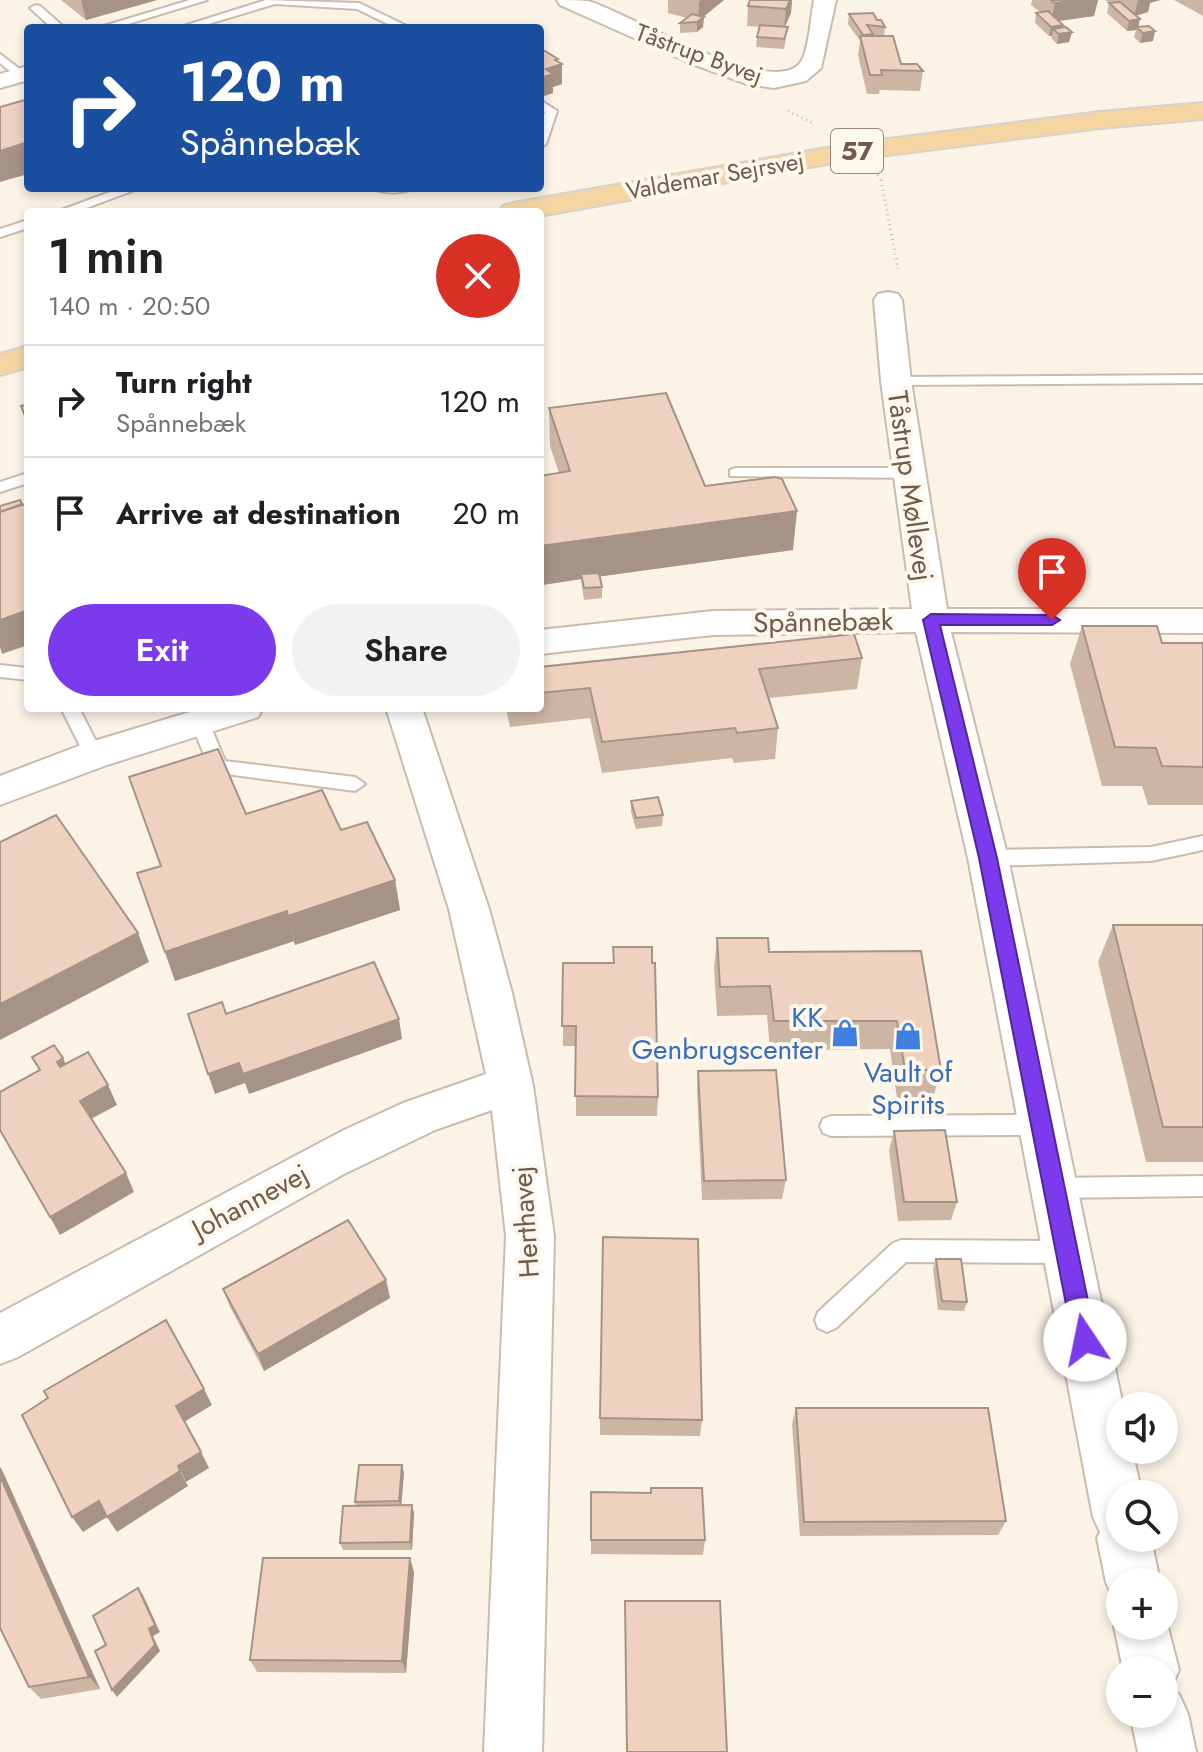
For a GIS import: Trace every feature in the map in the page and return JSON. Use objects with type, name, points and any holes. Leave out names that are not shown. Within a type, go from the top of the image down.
[{"type":"main road","name":"Valdemar Sejrsvej","points":[[535,208],[849,152],[1100,120],[1203,111]]},
{"type":"main road","name":"Valdemar Sejrsvej","points":[[544,225],[863,167],[1116,134],[1203,126]]},
{"type":"main road","points":[[0,345],[24,337]]},
{"type":"main road","points":[[0,365],[24,357]]},
{"type":"street","name":"Tåstrup Byvej","points":[[568,0],[698,58],[755,79],[774,81],[798,76],[813,63],[825,0]]},
{"type":"street","name":"Tåstrup Møllevej","points":[[888,300],[896,381],[931,620],[988,858],[1113,1480]]},
{"type":"street","name":"Spånnebæk","points":[[544,642],[713,623],[1203,621]]},
{"type":"street","points":[[0,791],[94,755],[230,712]]},
{"type":"street","name":"Herthavej","points":[[405,712],[469,909],[511,1086],[530,1236],[513,1752]]},
{"type":"street","name":"Johannevej","points":[[0,1340],[130,1264],[341,1153],[479,1093],[511,1086]]},
{"type":"street","points":[[1162,1728],[1167,1752]]},
{"type":"lane","points":[[117,24],[202,0]]},
{"type":"lane","points":[[196,24],[274,1],[359,6],[397,24]]},
{"type":"lane","points":[[36,8],[54,24]]},
{"type":"lane","points":[[0,57],[16,77]]},
{"type":"lane","points":[[544,107],[551,111],[544,132]]},
{"type":"lane","points":[[75,208],[122,192]]},
{"type":"lane","points":[[0,233],[24,225]]},
{"type":"lane","points":[[896,381],[1203,379]]},
{"type":"lane","points":[[736,473],[911,473]]},
{"type":"lane","points":[[0,487],[24,479]]},
{"type":"lane","points":[[0,671],[24,674]]},
{"type":"lane","points":[[72,712],[94,755]]},
{"type":"lane","points":[[199,720],[218,767],[355,784]]},
{"type":"lane","points":[[988,858],[1151,854],[1203,843]]},
{"type":"lane","points":[[831,1126],[1041,1125]]},
{"type":"lane","points":[[1054,1188],[1203,1186]]},
{"type":"lane","points":[[827,1320],[901,1251],[1067,1252]]},
{"type":"path","points":[[848,141],[881,179],[901,286],[888,300]]},
{"type":"building","points":[[750,0],[790,0],[786,9],[748,6]]},
{"type":"building","points":[[1120,2],[1140,19],[1129,21],[1109,3]]},
{"type":"building","points":[[1048,11],[1063,25],[1051,27],[1036,13]]},
{"type":"building","points":[[873,13],[885,27],[867,25],[873,34],[863,35],[849,14]]},
{"type":"building","points":[[692,14],[704,17],[697,22],[680,23]]},
{"type":"building","points":[[760,25],[788,27],[784,39],[757,37]]},
{"type":"building","points":[[1149,26],[1155,31],[1143,33],[1136,27]]},
{"type":"building","points":[[1066,27],[1072,32],[1059,34],[1053,29]]},
{"type":"building","points":[[860,36],[893,36],[901,64],[917,64],[923,71],[881,70],[882,75],[870,75]]},
{"type":"building","points":[[544,50],[562,64],[546,69],[553,74],[544,77]]},
{"type":"building","points":[[24,100],[24,143],[0,151],[0,107]]},
{"type":"building","points":[[666,393],[705,486],[775,477],[782,479],[797,511],[544,545],[544,475],[570,471],[549,408]]},
{"type":"building","points":[[20,500],[22,504],[0,512],[0,506]]},
{"type":"building","points":[[24,504],[24,611],[0,620],[0,512]]},
{"type":"building","points":[[599,573],[602,587],[584,588],[581,574]]},
{"type":"building","points":[[1082,626],[1157,626],[1162,643],[1203,643],[1203,767],[1162,766],[1156,748],[1115,747]]},
{"type":"building","points":[[854,634],[862,658],[759,669],[778,728],[737,733],[735,728],[602,742],[590,688],[544,693],[544,667]]},
{"type":"building","points":[[218,749],[246,814],[322,790],[341,830],[367,822],[395,880],[288,916],[287,911],[165,952],[137,873],[161,866],[129,777]]},
{"type":"building","points":[[658,797],[663,815],[636,818],[631,801]]},
{"type":"building","points":[[56,815],[138,933],[0,1004],[0,842]]},
{"type":"building","points":[[1113,925],[1203,925],[1203,1127],[1163,1127]]},
{"type":"building","points":[[717,938],[768,938],[769,952],[921,951],[941,1070],[905,1070],[897,1021],[774,1021],[770,986],[720,987]]},
{"type":"building","points":[[613,947],[652,947],[658,1097],[575,1096],[576,1026],[562,1026],[563,963],[614,963]]},
{"type":"building","points":[[374,962],[399,1019],[243,1074],[239,1063],[208,1074],[188,1014],[222,1002],[226,1014]]},
{"type":"building","points":[[54,1045],[63,1058],[57,1062],[60,1067],[88,1052],[108,1085],[80,1101],[126,1173],[50,1217],[0,1130],[0,1092],[40,1070],[32,1057]]},
{"type":"building","points":[[776,1070],[786,1180],[704,1181],[698,1071]]},
{"type":"building","points":[[945,1130],[957,1202],[904,1202],[894,1131]]},
{"type":"building","points":[[348,1220],[386,1280],[258,1354],[223,1289]]},
{"type":"building","points":[[603,1237],[698,1239],[702,1420],[600,1418]]},
{"type":"building","points":[[936,1259],[961,1259],[967,1302],[942,1301]]},
{"type":"building","points":[[166,1320],[204,1389],[176,1406],[201,1452],[178,1466],[180,1471],[107,1517],[99,1501],[72,1517],[22,1415],[48,1398],[44,1391]]},
{"type":"building","points":[[796,1408],[988,1408],[1006,1521],[804,1522]]},
{"type":"building","points":[[359,1465],[402,1465],[399,1501],[355,1502]]},
{"type":"building","points":[[0,1476],[89,1677],[29,1687],[0,1628]]},
{"type":"building","points":[[651,1488],[702,1488],[705,1540],[591,1540],[591,1492],[651,1493]]},
{"type":"building","points":[[412,1505],[410,1542],[340,1543],[343,1506]]},
{"type":"building","points":[[263,1558],[410,1558],[402,1661],[250,1660]]},
{"type":"building","points":[[138,1588],[155,1625],[149,1629],[155,1645],[112,1690],[95,1651],[106,1645],[93,1616]]},
{"type":"building","points":[[625,1601],[720,1601],[727,1752],[627,1752]]},
{"type":"place","name":"KK Genbrugscenter","points":[[845,1033]]},
{"type":"place","name":"Vault of Spirits","points":[[908,1036]]},
{"type":"route","points":[[1052,620],[931,620],[988,858],[1085,1340]]}]
